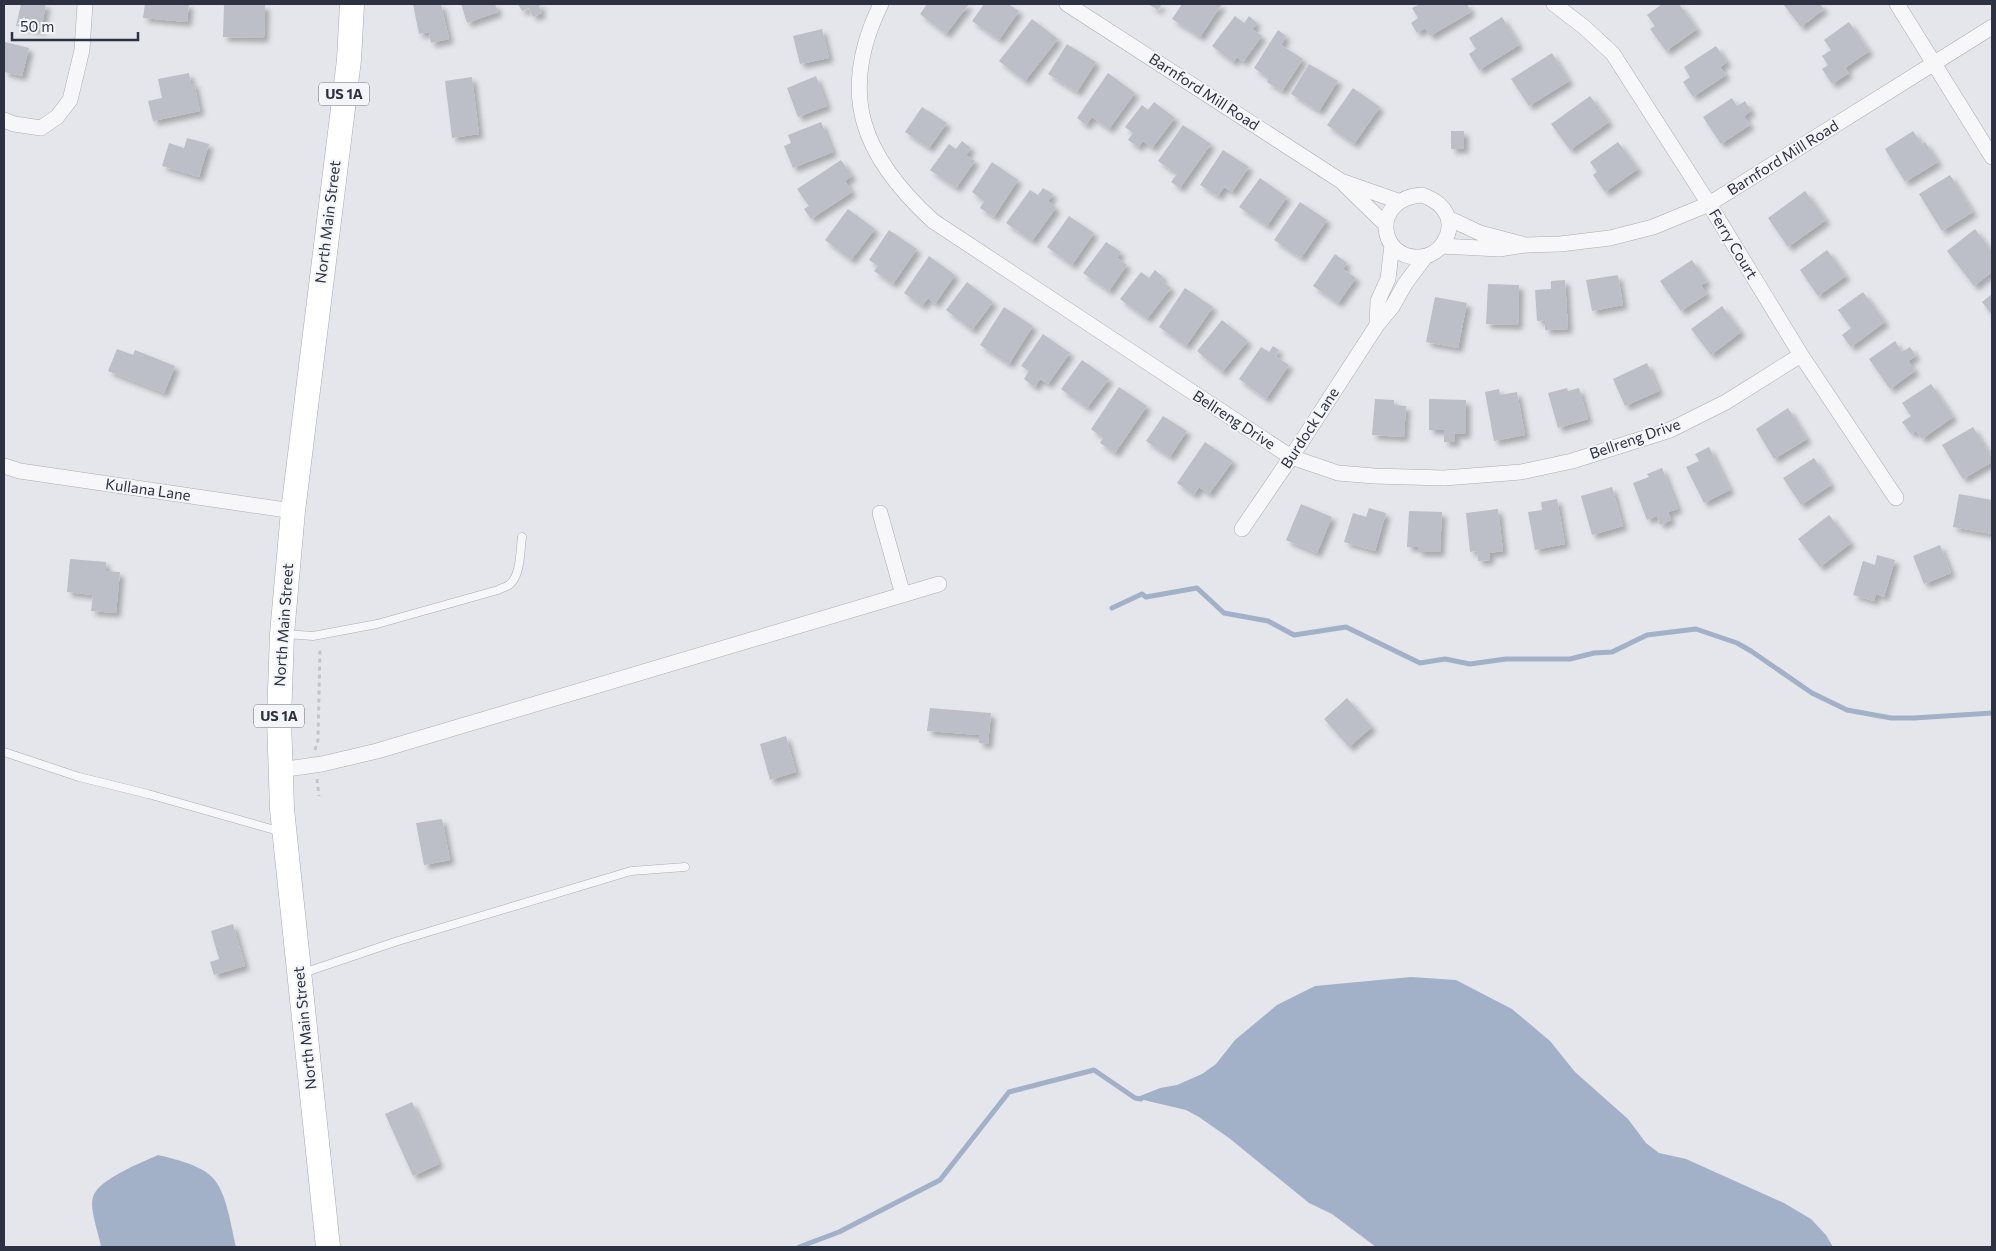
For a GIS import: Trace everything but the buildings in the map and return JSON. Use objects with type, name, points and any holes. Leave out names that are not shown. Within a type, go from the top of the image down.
[{"type":"main road","name":"North Main Street","points":[[328,1247],[284,833],[279,719],[282,634],[293,511],[349,60],[352,4]]},
{"type":"street","points":[[4,120],[14,124],[42,128],[57,117],[70,100],[82,50],[85,4]]},
{"type":"street","name":"Bellreng Drive","points":[[881,4],[870,26],[862,55],[858,85],[861,112],[872,146],[889,175],[908,199],[933,221],[1291,457],[1338,472],[1374,476],[1444,478],[1521,472],[1572,461],[1670,430],[1726,402],[1801,355]]},
{"type":"street","name":"Barnford Mill Road","points":[[1067,4],[1341,181],[1386,225],[1387,234],[1392,245]]},
{"type":"street","name":"Ferry Court","points":[[1554,4],[1584,27],[1614,54],[1709,204],[1801,355],[1896,498]]},
{"type":"street","points":[[1897,4],[1992,157]]},
{"type":"street","name":"Barnford Mill Road","points":[[1441,246],[1499,249],[1526,245],[1560,244],[1610,238],[1653,227],[1709,204],[1992,27]]},
{"type":"street","name":"Barnford Mill Road","points":[[1341,181],[1398,201],[1410,196],[1422,195],[1433,199],[1443,207],[1448,218],[1480,233],[1526,245]]},
{"type":"street","points":[[1386,225],[1387,216],[1398,201]]},
{"type":"street","points":[[1392,245],[1401,253],[1413,257],[1426,257],[1441,246],[1450,226],[1448,218]]},
{"type":"street","name":"Burdock Lane","points":[[1377,325],[1378,301],[1388,278],[1392,245]]},
{"type":"street","name":"Burdock Lane","points":[[1242,529],[1377,325],[1392,307],[1405,284],[1426,257]]},
{"type":"street","name":"Kullana Lane","points":[[4,466],[20,471],[293,511]]},
{"type":"street","points":[[880,513],[903,595]]},
{"type":"street","points":[[280,770],[322,764],[377,751],[940,584]]},
{"type":"lane","points":[[282,634],[313,636],[377,624],[498,590],[509,585],[517,572],[522,537]]},
{"type":"lane","points":[[4,752],[79,776],[284,833]]},
{"type":"lane","points":[[298,974],[426,932],[631,871],[685,867]]},
{"type":"path","points":[[315,747],[318,740],[320,646]]},
{"type":"path","points":[[317,780],[319,796]]},
{"type":"water","points":[[1411,977],[1456,980],[1512,1009],[1550,1041],[1575,1072],[1628,1119],[1646,1143],[1659,1153],[1686,1159],[1784,1203],[1811,1219],[1826,1235],[1833,1247],[1376,1247],[1332,1214],[1309,1203],[1229,1138],[1199,1117],[1186,1110],[1135,1098],[1160,1088],[1177,1085],[1202,1074],[1216,1064],[1235,1040],[1277,1005],[1315,986]]},
{"type":"water","points":[[158,1155],[194,1166],[212,1177],[225,1200],[236,1247],[101,1247],[92,1208],[93,1197],[97,1190],[122,1172]]},
{"type":"waterway","points":[[1112,608],[1142,594],[1146,597],[1197,588],[1224,613],[1268,621],[1294,635],[1346,627],[1420,663],[1445,659],[1470,664],[1506,659],[1570,659],[1594,653],[1612,652],[1647,635],[1696,629],[1737,643],[1812,693],[1847,710],[1891,718],[1992,713]]},
{"type":"waterway","points":[[799,1247],[839,1232],[940,1180],[1009,1092],[1094,1070],[1135,1098],[1141,1099]]}]
